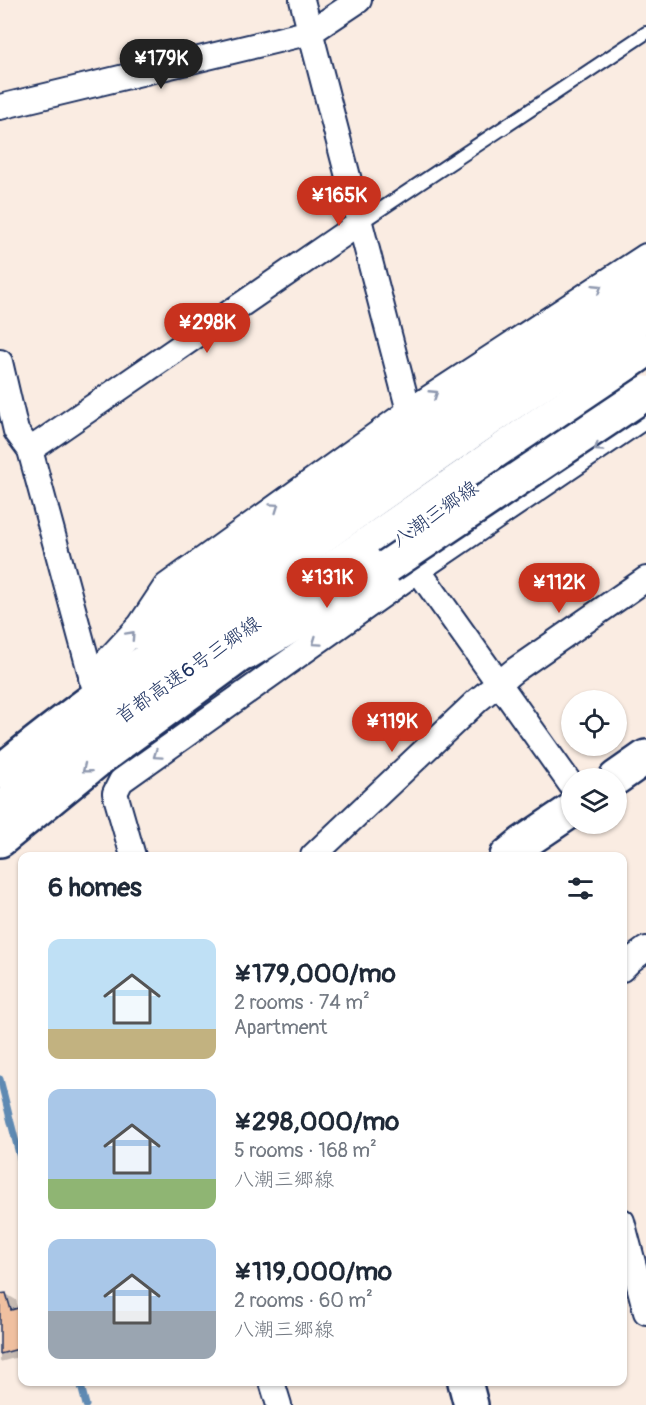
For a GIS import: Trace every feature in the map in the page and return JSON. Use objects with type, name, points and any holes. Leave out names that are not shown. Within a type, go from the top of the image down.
[{"type":"main road","points":[[140,656],[193,593],[268,543],[467,402],[646,281]]},
{"type":"main road","points":[[0,765],[93,684],[140,656],[426,444],[646,294]]},
{"type":"main road","name":"首都高速6号三郷線","points":[[0,772],[133,671],[297,554],[567,366],[646,314]]},
{"type":"main road","name":"首都高速6号三郷線","points":[[0,810],[33,782],[149,696],[646,350]]},
{"type":"main road","name":"八潮三郷線","points":[[0,840],[104,755],[229,663],[443,507],[646,369]]},
{"type":"main road","points":[[229,663],[358,586],[403,568],[646,393]]},
{"type":"main road","points":[[627,770],[646,757]]},
{"type":"main road","points":[[512,852],[561,817]]},
{"type":"main road","points":[[466,1386],[471,1405]]},
{"type":"street","points":[[302,0],[409,411]]},
{"type":"street","points":[[0,107],[311,32],[359,0]]},
{"type":"street","points":[[30,450],[360,223]]},
{"type":"street","points":[[93,684],[140,625],[166,586],[409,411],[646,256]]},
{"type":"street","points":[[0,362],[16,430],[30,450],[93,684]]},
{"type":"street","points":[[604,397],[646,402]]},
{"type":"street","points":[[132,852],[115,793],[121,781],[403,568],[646,415]]},
{"type":"street","points":[[403,568],[499,683],[561,770]]},
{"type":"street","points":[[318,852],[478,700],[514,670],[646,579]]},
{"type":"street","points":[[627,964],[646,949]]},
{"type":"street","points":[[627,1239],[645,1304]]},
{"type":"street","points":[[273,1386],[279,1405]]},
{"type":"lane","points":[[360,223],[646,33]]},
{"type":"building","points":[[6,1293],[11,1310],[18,1308],[18,1349],[0,1354],[0,1294]]},
{"type":"waterway","points":[[0,1079],[18,1150]]},
{"type":"waterway","points":[[81,1386],[86,1405]]}]
